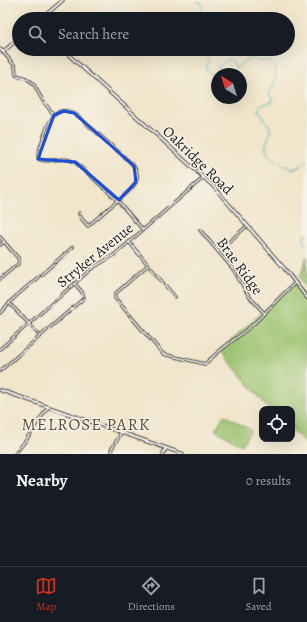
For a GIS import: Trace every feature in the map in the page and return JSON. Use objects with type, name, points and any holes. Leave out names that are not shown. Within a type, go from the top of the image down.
[{"type":"street","points":[[49,12],[63,0]]},
{"type":"street","points":[[3,52],[12,44]]},
{"type":"street","points":[[0,49],[15,66],[16,75],[26,78],[33,83],[43,101],[54,115]]},
{"type":"street","name":"Oakridge Road","points":[[70,56],[217,190],[284,268],[307,298]]},
{"type":"street","points":[[80,213],[80,218],[88,226],[118,201],[130,191],[136,182],[137,173],[134,166],[78,116],[70,111],[64,111],[54,115],[49,122],[38,157],[40,160],[44,161],[66,159],[75,162],[118,201],[143,230]]},
{"type":"street","name":"Stryker Avenue","points":[[0,349],[91,269],[110,258],[203,177]]},
{"type":"street","points":[[218,251],[247,226]]},
{"type":"street","name":"Brae Ridge","points":[[200,230],[233,269],[249,296],[264,313]]},
{"type":"street","points":[[0,237],[19,259],[19,263],[0,279]]},
{"type":"street","points":[[0,245],[4,242]]},
{"type":"street","points":[[129,242],[175,297]]},
{"type":"street","points":[[0,313],[14,298],[73,247]]},
{"type":"street","points":[[148,265],[116,292],[116,298],[163,354],[205,364],[220,350],[251,326],[296,283]]},
{"type":"street","points":[[0,371],[84,298],[84,294],[75,284]]},
{"type":"street","points":[[10,304],[40,336]]},
{"type":"street","points":[[0,390],[183,454]]},
{"type":"street","points":[[15,454],[48,407]]},
{"type":"street","points":[[113,454],[112,449],[122,432]]},
{"type":"street","points":[[163,454],[166,448]]},
{"type":"highlighted area","points":[[64,111],[74,113],[134,166],[136,182],[119,200],[75,162],[38,159],[54,115]]},
{"type":"green space","points":[[307,256],[307,290],[300,277]]},
{"type":"green space","points":[[295,283],[307,298],[307,445],[295,433],[295,406],[267,406],[220,350]]},
{"type":"green space","points":[[224,415],[251,430],[242,445],[215,430]]},
{"type":"waterway","points":[[196,0],[202,4],[201,12]]},
{"type":"waterway","points":[[205,56],[209,61],[206,65],[206,70],[210,74],[215,73],[220,65],[227,60],[232,61],[236,68],[249,59],[272,62],[276,75],[269,94],[273,99],[271,103],[264,104],[259,108],[260,114],[264,117],[264,120],[270,127],[270,134],[266,145],[267,152],[282,164],[293,169],[301,166],[307,160]]},
{"type":"waterway","points":[[307,234],[304,236],[304,242],[307,245]]},
{"type":"district","name":"MELROSE PARK","points":[[86,424]]}]
